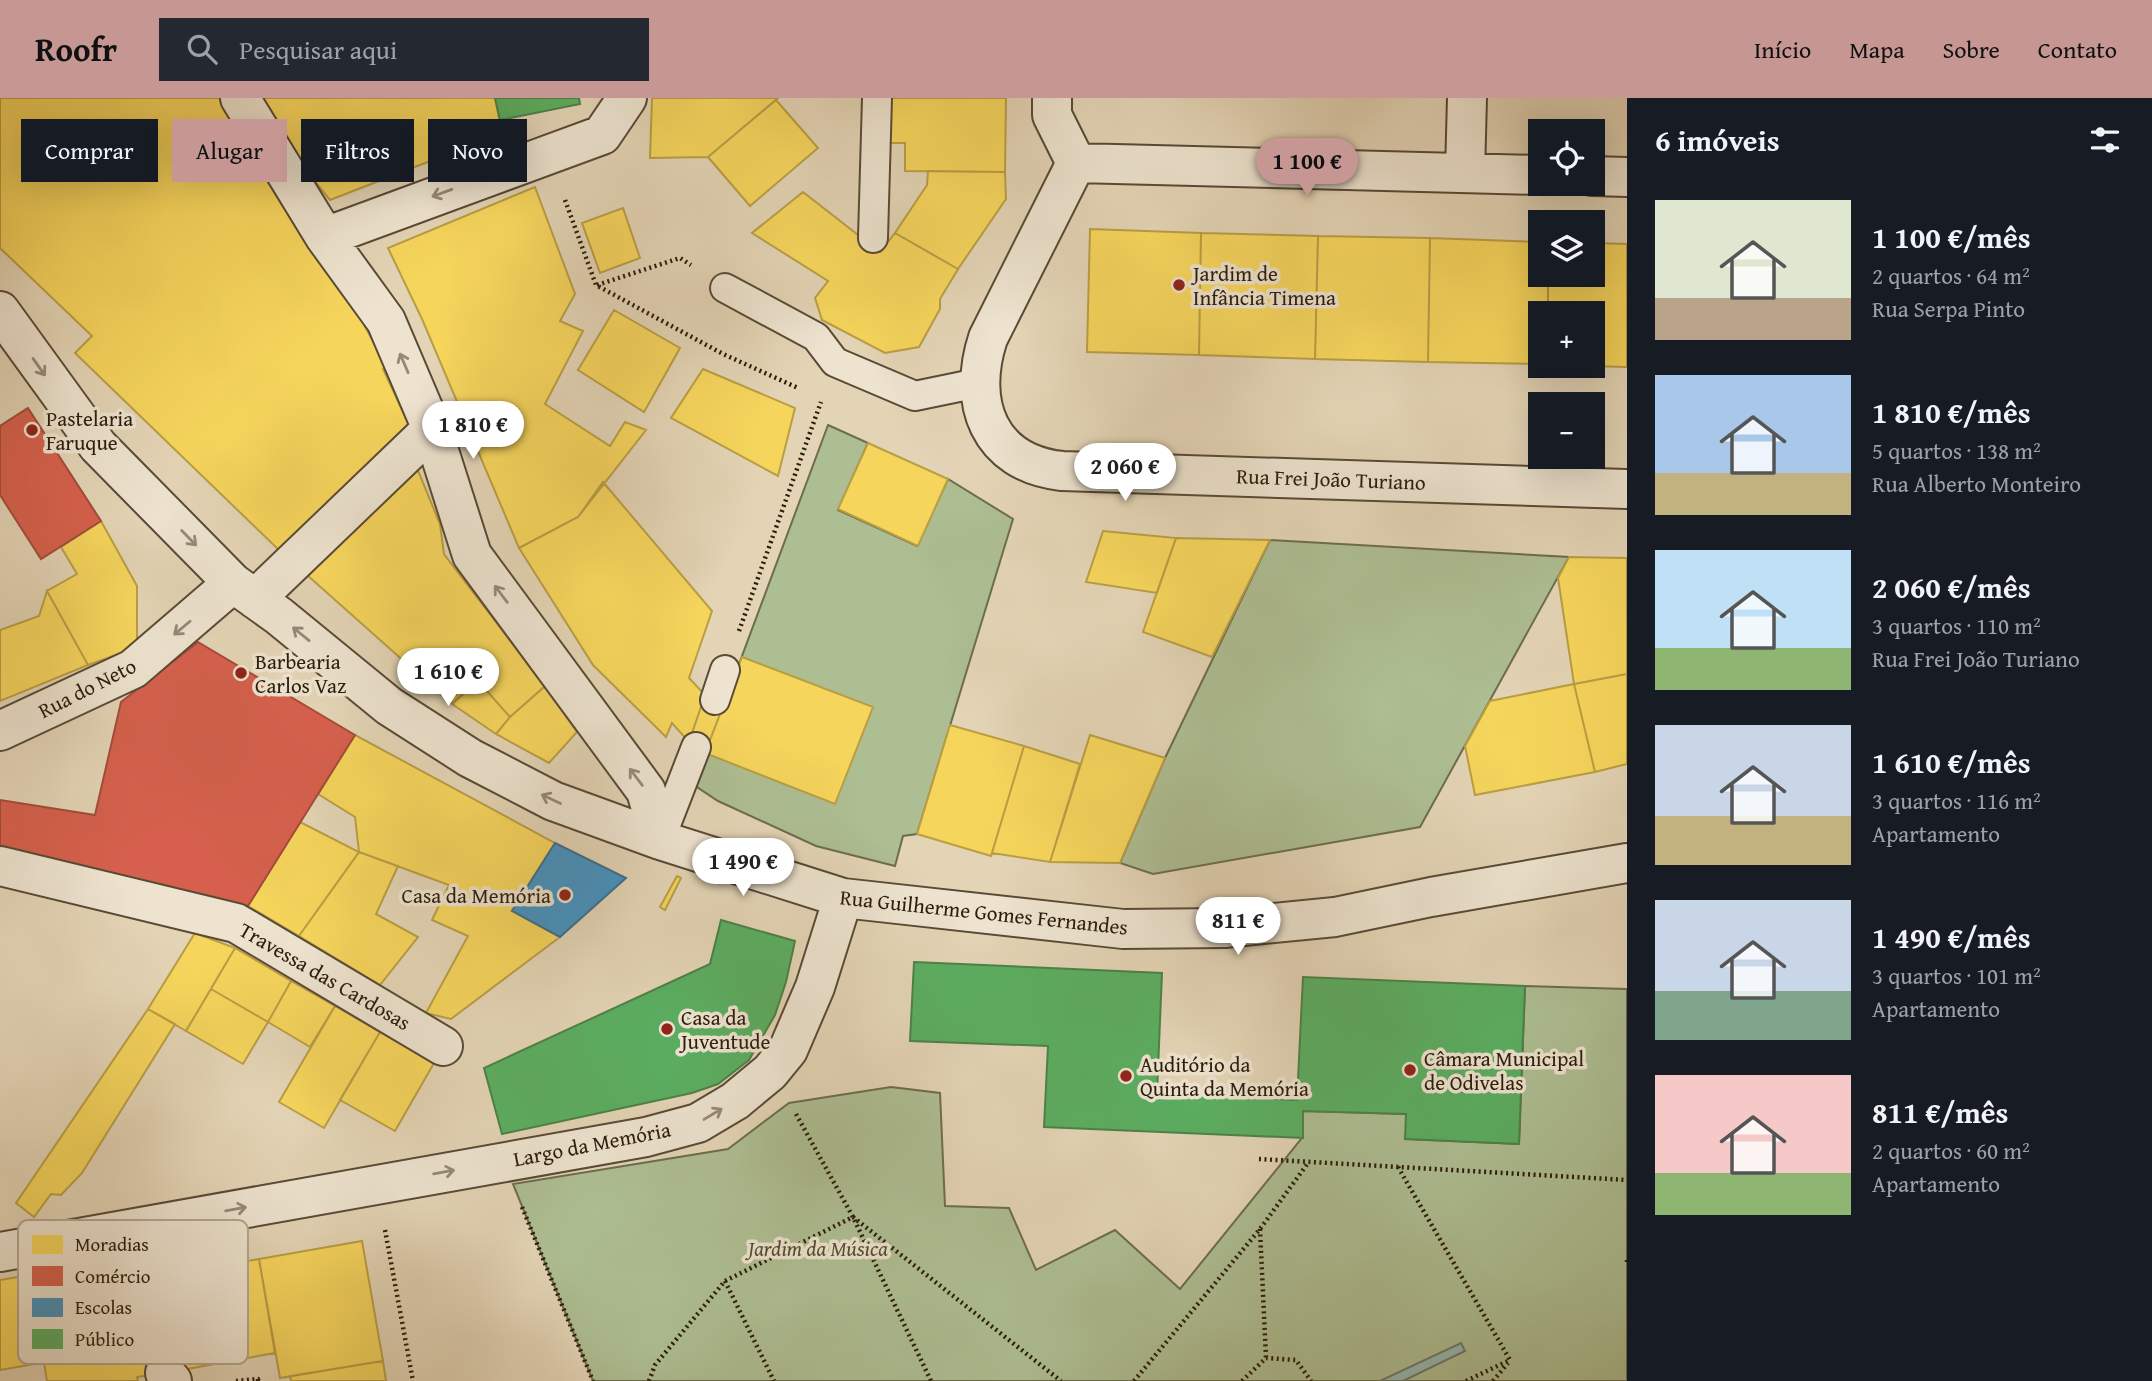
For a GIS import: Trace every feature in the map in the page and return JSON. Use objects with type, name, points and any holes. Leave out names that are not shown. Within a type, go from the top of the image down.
[{"type":"street","points":[[240,98],[325,237],[386,321],[432,429],[472,555],[646,790],[660,840]]},
{"type":"street","points":[[325,237],[602,135],[627,98]]},
{"type":"street","points":[[1052,98],[1052,115],[1076,163],[1528,174]]},
{"type":"street","points":[[1465,173],[1467,98]]},
{"type":"street","name":"Rua Frei João Turiano","points":[[1076,163],[988,338],[980,360],[978,383],[986,419],[998,439],[1014,456],[1045,469],[1627,489]]},
{"type":"street","points":[[1605,176],[1627,177]]},
{"type":"street","name":"Rua Guilherme Gomes Fernandes","points":[[0,311],[98,446],[244,591],[389,706],[470,758],[553,802],[660,840],[843,898],[1123,929],[1224,928],[1335,917],[1431,897],[1627,863]]},
{"type":"street","name":"Rua do Neto","points":[[0,732],[133,669],[244,591],[432,429]]},
{"type":"street","name":"Travessa das Cardosas","points":[[0,866],[236,923],[443,1046]]},
{"type":"street","name":"Largo da Memória","points":[[171,1220],[646,1137],[698,1123],[735,1101],[770,1072],[788,1050],[815,987],[843,898]]},
{"type":"street","name":"Largo da Memória","points":[[0,1252],[18,1249]]},
{"type":"lane","points":[[873,238],[877,98]]},
{"type":"lane","points":[[725,288],[816,337],[835,362],[915,396],[978,383]]},
{"type":"lane","points":[[715,700],[725,670]]},
{"type":"lane","points":[[660,840],[696,747]]},
{"type":"path","points":[[548,153],[596,285],[723,354],[810,393]]},
{"type":"path","points":[[596,285],[680,258],[725,288]]},
{"type":"path","points":[[725,670],[822,399]]},
{"type":"path","points":[[770,1072],[853,1217],[931,1381]]},
{"type":"path","points":[[1259,1159],[1627,1180]]},
{"type":"path","points":[[508,1160],[513,1184],[593,1381]]},
{"type":"path","points":[[1133,1381],[1260,1228],[1309,1162]]},
{"type":"path","points":[[1398,1167],[1510,1360]]},
{"type":"path","points":[[377,1184],[413,1381]]},
{"type":"path","points":[[649,1381],[655,1366],[725,1281],[853,1217]]},
{"type":"path","points":[[853,1217],[1061,1381]]},
{"type":"path","points":[[1260,1228],[1266,1358]]},
{"type":"path","points":[[725,1281],[774,1381]]},
{"type":"path","points":[[1242,1381],[1266,1358],[1296,1360],[1311,1381]]},
{"type":"path","points":[[1466,1381],[1510,1360]]},
{"type":"path","points":[[1493,1381],[1510,1360]]},
{"type":"path","points":[[236,1381],[258,1381]]},
{"type":"green space","points":[[828,425],[868,443],[838,510],[917,546],[948,479],[1013,519],[917,834],[903,836],[895,866],[816,846],[718,801],[694,785]]},
{"type":"green space","points":[[1270,540],[1569,557],[1420,827],[1153,874],[1120,863],[1165,758]]},
{"type":"green space","name":"Jardim da Música","points":[[1525,986],[1627,989],[1627,1381],[593,1381],[513,1184],[728,1149],[789,1103],[891,1087],[940,1093],[945,1206],[1009,1208],[1036,1270],[1115,1230],[1180,1289],[1302,1138],[1303,1111],[1406,1114],[1406,1139],[1519,1144]]},
{"type":"water","points":[[1461,1343],[1465,1351],[1403,1381],[1380,1381]]},
{"type":"building: Moradias","points":[[0,98],[221,98],[234,119],[172,119],[172,182],[275,182],[351,301],[387,367],[383,369],[410,427],[282,553],[75,353],[92,336],[0,248]]},
{"type":"building: Moradias","points":[[263,98],[495,98],[499,119],[428,119],[428,162],[414,167],[414,119],[301,119],[301,164],[287,147],[287,119],[273,119]]},
{"type":"building: Moradias","points":[[652,98],[778,98],[708,157],[650,158]]},
{"type":"building: Moradias","points":[[888,98],[1006,98],[1005,172],[905,171],[905,143],[888,143]]},
{"type":"building: Moradias","points":[[776,100],[818,148],[750,206],[708,157]]},
{"type":"building: Moradias","points":[[928,171],[1005,172],[1006,199],[958,269],[895,233],[927,185]]},
{"type":"building: Moradias","points":[[315,182],[376,182],[330,200]]},
{"type":"building: Moradias","points":[[535,187],[575,294],[560,321],[583,331],[545,404],[610,446],[625,422],[646,430],[578,517],[519,548],[422,319],[388,248]]},
{"type":"building: Moradias","points":[[803,192],[880,252],[895,233],[958,269],[940,299],[940,309],[919,347],[885,353],[822,320],[815,298],[828,281],[752,233]]},
{"type":"building: Moradias","points":[[623,208],[640,258],[600,273],[582,223]]},
{"type":"building: Moradias","points":[[1090,229],[1201,233],[1199,355],[1087,352]]},
{"type":"building: Moradias","points":[[1201,233],[1318,236],[1315,359],[1199,355]]},
{"type":"building: Moradias","points":[[1318,236],[1430,238],[1428,362],[1315,359]]},
{"type":"building: Moradias","points":[[1430,238],[1528,242],[1528,287],[1548,287],[1548,301],[1528,301],[1528,364],[1428,362]]},
{"type":"building: Moradias","points":[[1605,243],[1627,244],[1627,367],[1605,366],[1605,301],[1548,301],[1548,287],[1605,287]]},
{"type":"building: Moradias","points":[[614,310],[680,348],[644,412],[578,370]]},
{"type":"building: Moradias","points":[[703,369],[795,408],[778,476],[671,418]]},
{"type":"building: Moradias","points":[[868,443],[948,479],[918,546],[838,509]]},
{"type":"building: Moradias","points":[[414,461],[440,524],[444,554],[545,686],[510,717],[478,681],[452,704],[298,567]]},
{"type":"building: Moradias","points":[[603,482],[712,611],[689,678],[705,695],[689,742],[672,723],[666,737],[593,665],[519,548],[578,517]]},
{"type":"building: Moradias","points":[[101,521],[137,586],[137,642],[124,652],[88,665],[47,591],[77,574],[61,547]]},
{"type":"building: Moradias","points":[[1103,531],[1176,538],[1157,593],[1086,582]]},
{"type":"building: Moradias","points":[[1176,538],[1270,540],[1212,657],[1143,632]]},
{"type":"building: Moradias","points":[[1569,557],[1627,558],[1627,674],[1574,684],[1558,578]]},
{"type":"building: Moradias","points":[[47,591],[88,665],[0,701],[0,630],[39,616]]},
{"type":"building: Moradias","points":[[742,657],[873,707],[835,804],[705,753]]},
{"type":"building: Moradias","points":[[1627,674],[1627,764],[1595,772],[1574,684]]},
{"type":"building: Moradias","points":[[478,681],[510,717],[496,734],[452,704]]},
{"type":"building: Moradias","points":[[1574,684],[1595,772],[1475,795],[1465,746],[1490,701]]},
{"type":"building: Moradias","points":[[545,686],[577,732],[549,763],[496,734],[510,717]]},
{"type":"building: Moradias","points":[[705,695],[724,704],[705,753],[689,742]]},
{"type":"building: Moradias","points":[[950,725],[1024,746],[991,856],[917,834]]},
{"type":"building: Moradias","points":[[355,735],[555,843],[512,911],[560,937],[451,1019],[426,1013],[468,936],[432,920],[449,885],[359,852],[355,817],[318,794]]},
{"type":"building: Moradias","points":[[1090,735],[1165,758],[1120,863],[1050,862]]},
{"type":"building: Moradias","points":[[1024,746],[1080,764],[1050,862],[992,853]]},
{"type":"building: Moradias","points":[[300,822],[359,852],[299,936],[248,906]]},
{"type":"building: Moradias","points":[[359,852],[398,866],[376,914],[418,937],[380,985],[299,936]]},
{"type":"building: Moradias","points":[[677,876],[681,878],[665,910],[660,907]]},
{"type":"building: Moradias","points":[[195,933],[235,948],[186,1031],[148,1009]]},
{"type":"building: Moradias","points":[[235,948],[291,981],[268,1022],[211,989]]},
{"type":"building: Moradias","points":[[291,981],[335,1006],[310,1047],[268,1022]]},
{"type":"building: Moradias","points":[[211,989],[268,1022],[243,1064],[186,1031]]},
{"type":"building: Moradias","points":[[335,1006],[380,1032],[324,1128],[279,1102]]},
{"type":"building: Moradias","points":[[148,1009],[175,1024],[82,1173],[61,1195],[51,1194],[34,1217],[16,1203]]},
{"type":"building: Moradias","points":[[380,1032],[434,1063],[395,1131],[340,1100]]},
{"type":"building: Moradias","points":[[362,1241],[383,1361],[280,1378],[259,1259]]},
{"type":"building: Moradias","points":[[259,1259],[275,1353],[248,1358],[248,1261]]},
{"type":"building: Moradias","points":[[18,1277],[18,1364],[35,1364],[0,1370],[0,1280]]},
{"type":"building: Moradias","points":[[383,1361],[386,1381],[291,1381],[290,1376]]},
{"type":"building: Moradias","points":[[44,1364],[163,1364],[165,1373],[137,1377],[138,1381],[47,1381]]},
{"type":"building: Moradias","points":[[163,1364],[214,1364],[165,1373]]},
{"type":"building: Comércio","points":[[28,408],[101,521],[41,559],[0,495],[0,426]]},
{"type":"building: Comércio","points":[[198,642],[355,735],[248,906],[0,854],[0,800],[95,815],[121,702]]},
{"type":"building: Escolas","name":"Casa da Memória","points":[[555,843],[626,878],[560,937],[512,911]]},
{"type":"building: Público","points":[[495,98],[579,98],[580,104],[500,119]]},
{"type":"building: Público","name":"Casa da Juventude","points":[[721,920],[795,941],[775,1015],[749,1060],[718,1084],[692,1093],[502,1134],[484,1068],[710,964]]},
{"type":"building: Público","name":"Câmara Municipal de Odivelas","points":[[914,962],[1162,973],[1157,1093],[1297,1100],[1303,977],[1525,986],[1519,1144],[1405,1139],[1406,1114],[1303,1111],[1303,1138],[1044,1127],[1048,1046],[910,1041]]},
{"type":"tunnel","points":[[163,1364],[165,1373]]},
{"type":"place","name":"Jardim de Infância Timena","points":[[1179,285]]},
{"type":"place","name":"Pastelaria Faruque","points":[[32,430]]},
{"type":"place","name":"Barbearia Carlos Vaz","points":[[241,673]]},
{"type":"place","name":"Casa da Memória","points":[[565,895]]},
{"type":"place","name":"Casa da Juventude","points":[[667,1029]]},
{"type":"place","name":"Câmara Municipal de Odivelas","points":[[1410,1070]]},
{"type":"place","name":"Auditório da Quinta da Memória","points":[[1126,1076]]}]
